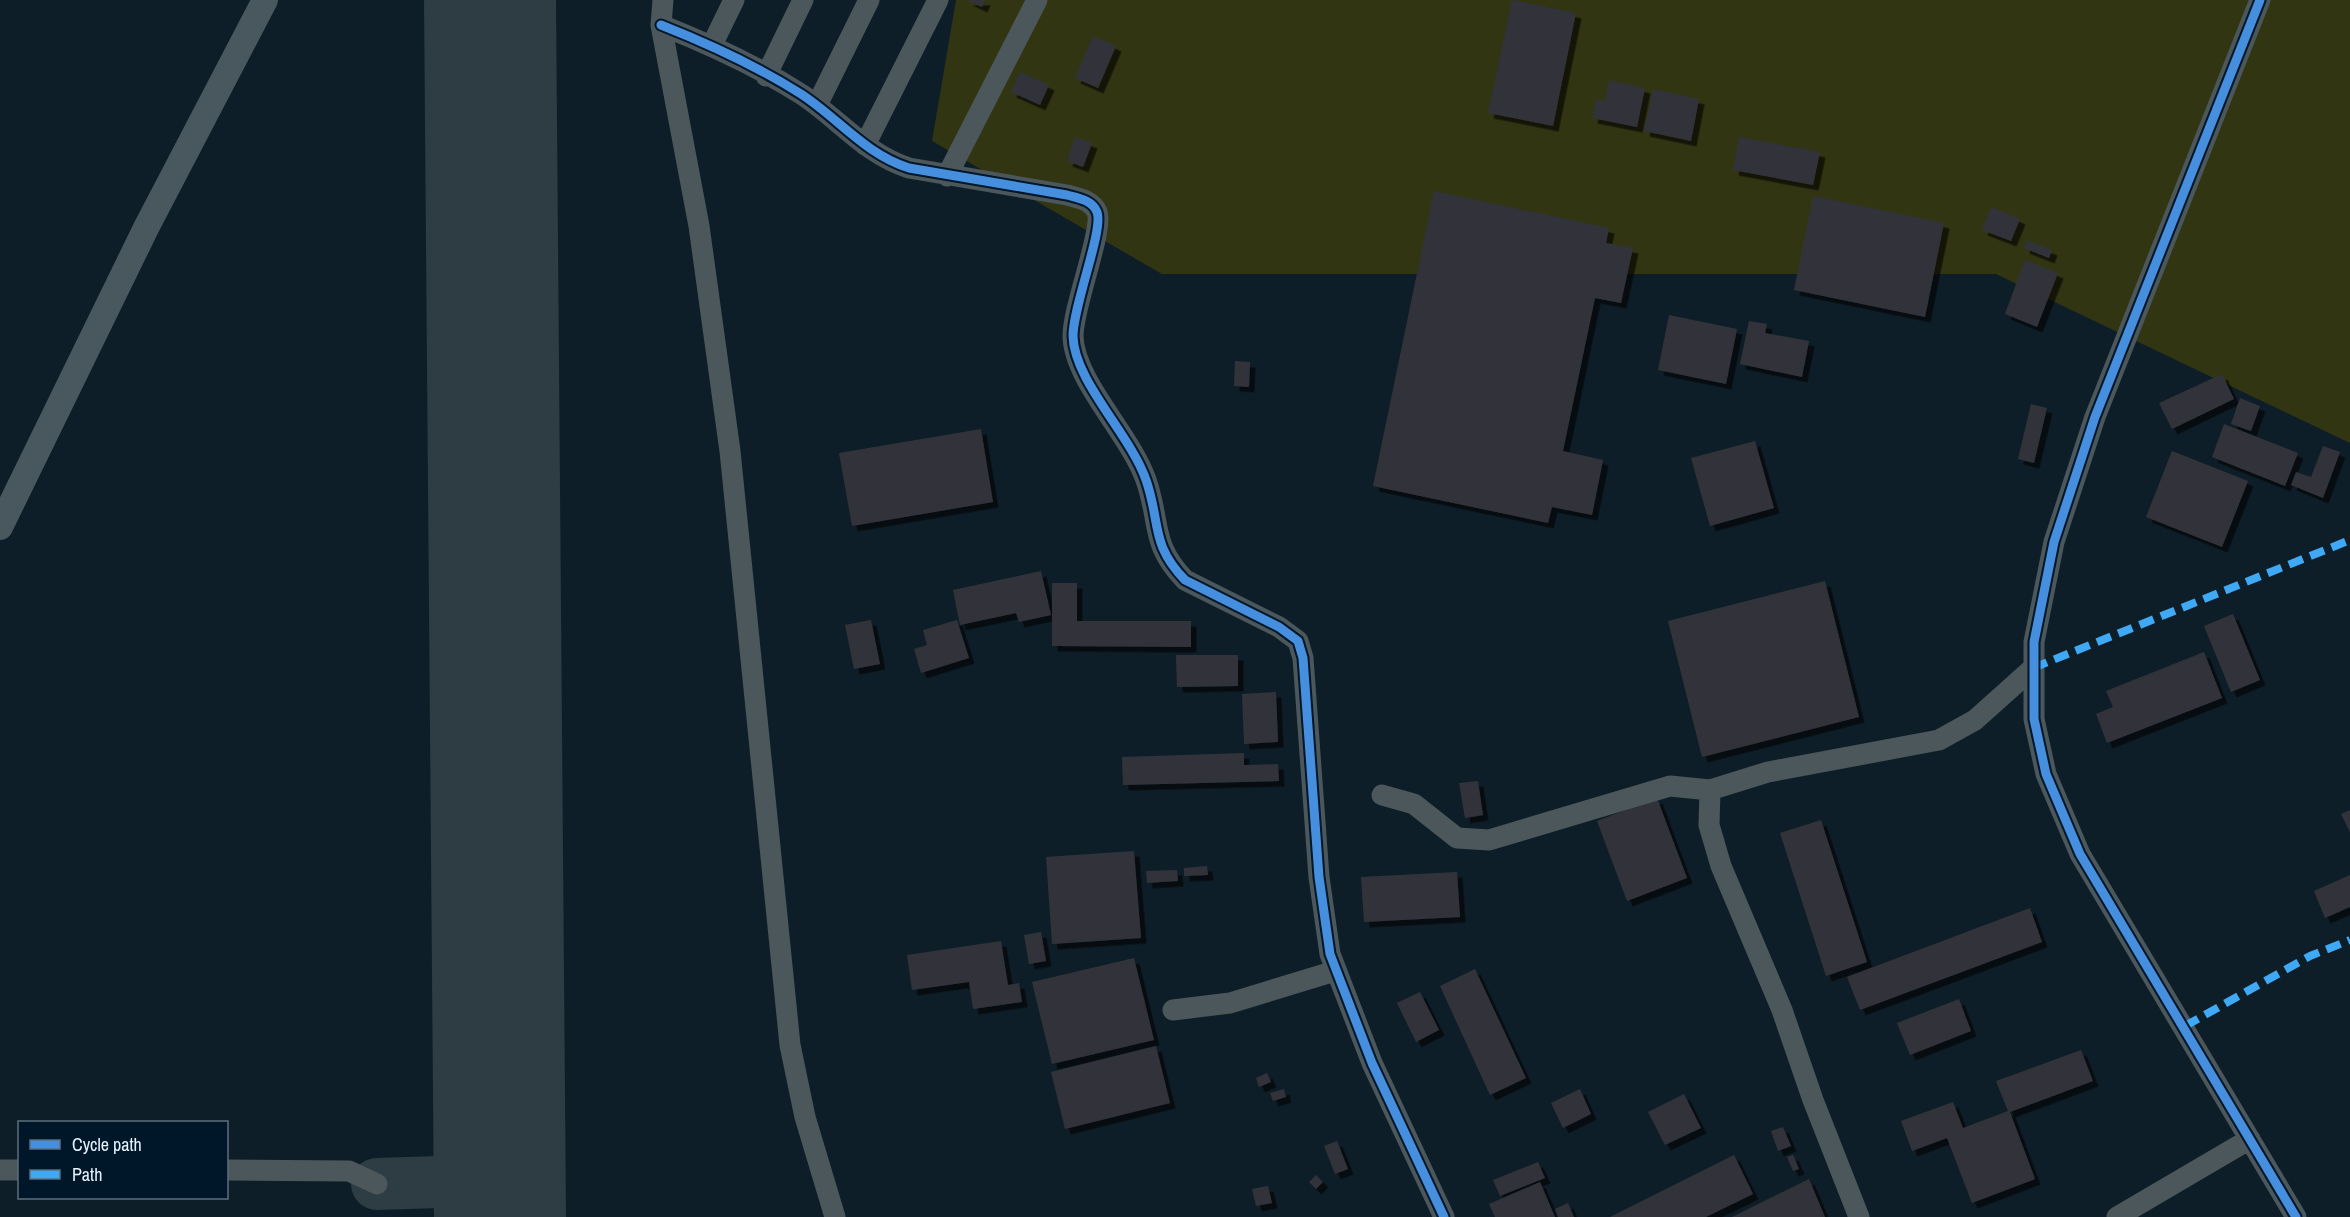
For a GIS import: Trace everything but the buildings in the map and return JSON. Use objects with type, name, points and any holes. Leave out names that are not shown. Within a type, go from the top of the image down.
[{"type":"main road","points":[[0,527],[146,228],[265,0]]},
{"type":"street","points":[[663,0],[661,25],[699,226],[730,452],[790,1045],[805,1117],[835,1217]]},
{"type":"street","points":[[711,45],[734,0]]},
{"type":"street","points":[[766,76],[803,0]]},
{"type":"street","points":[[817,105],[869,0]]},
{"type":"street","points":[[865,145],[938,0]]},
{"type":"street","points":[[947,176],[1037,0]]},
{"type":"street","points":[[2260,0],[2095,417],[2054,542],[2034,642],[2034,719],[2039,747],[2063,818],[2101,891],[2185,1026],[2296,1217]]},
{"type":"street","points":[[661,25],[711,45],[817,105],[886,161],[947,176],[1067,195],[1087,200],[1098,213],[1098,232],[1079,294],[1073,334],[1074,354],[1125,436],[1146,479],[1163,552],[1177,571],[1185,580],[1279,627],[1298,641],[1303,658],[1323,915],[1335,971],[1396,1118],[1444,1217]]},
{"type":"street","points":[[1382,795],[1414,804],[1457,838],[1489,840],[1670,786],[1710,790],[1768,772],[1939,740],[1975,720],[2033,668]]},
{"type":"street","points":[[1710,790],[1709,825],[1721,866],[1782,1010],[1813,1100],[1859,1217]]},
{"type":"street","points":[[1173,1010],[1230,1003],[1335,971]]},
{"type":"street","points":[[2117,1217],[2250,1139]]},
{"type":"street","points":[[0,1170],[18,1170]]},
{"type":"street","points":[[228,1170],[350,1171],[377,1184]]},
{"type":"green space","points":[[956,0],[2350,0],[2350,443],[1996,274],[1162,274],[932,141]]},
{"type":"taxiway","points":[[377,1184],[500,1180]]},
{"type":"runway","points":[[490,0],[500,1217]]},
{"type":"marked path","points":[[2033,668],[2350,540]]},
{"type":"marked path","points":[[2185,1026],[2310,956],[2350,940]]},
{"type":"cycle path","points":[[2260,0],[2095,417],[2054,542],[2034,642],[2034,719],[2046,774],[2080,854],[2296,1217]]},
{"type":"cycle path","points":[[661,25],[732,56],[801,94],[865,145],[893,162],[909,168],[1067,195],[1084,200],[1095,208],[1098,221],[1096,234],[1074,323],[1073,336],[1076,353],[1092,389],[1138,462],[1151,495],[1161,544],[1174,567],[1185,580],[1279,627],[1298,641],[1303,658],[1319,877],[1330,954],[1372,1063],[1444,1217]]}]
